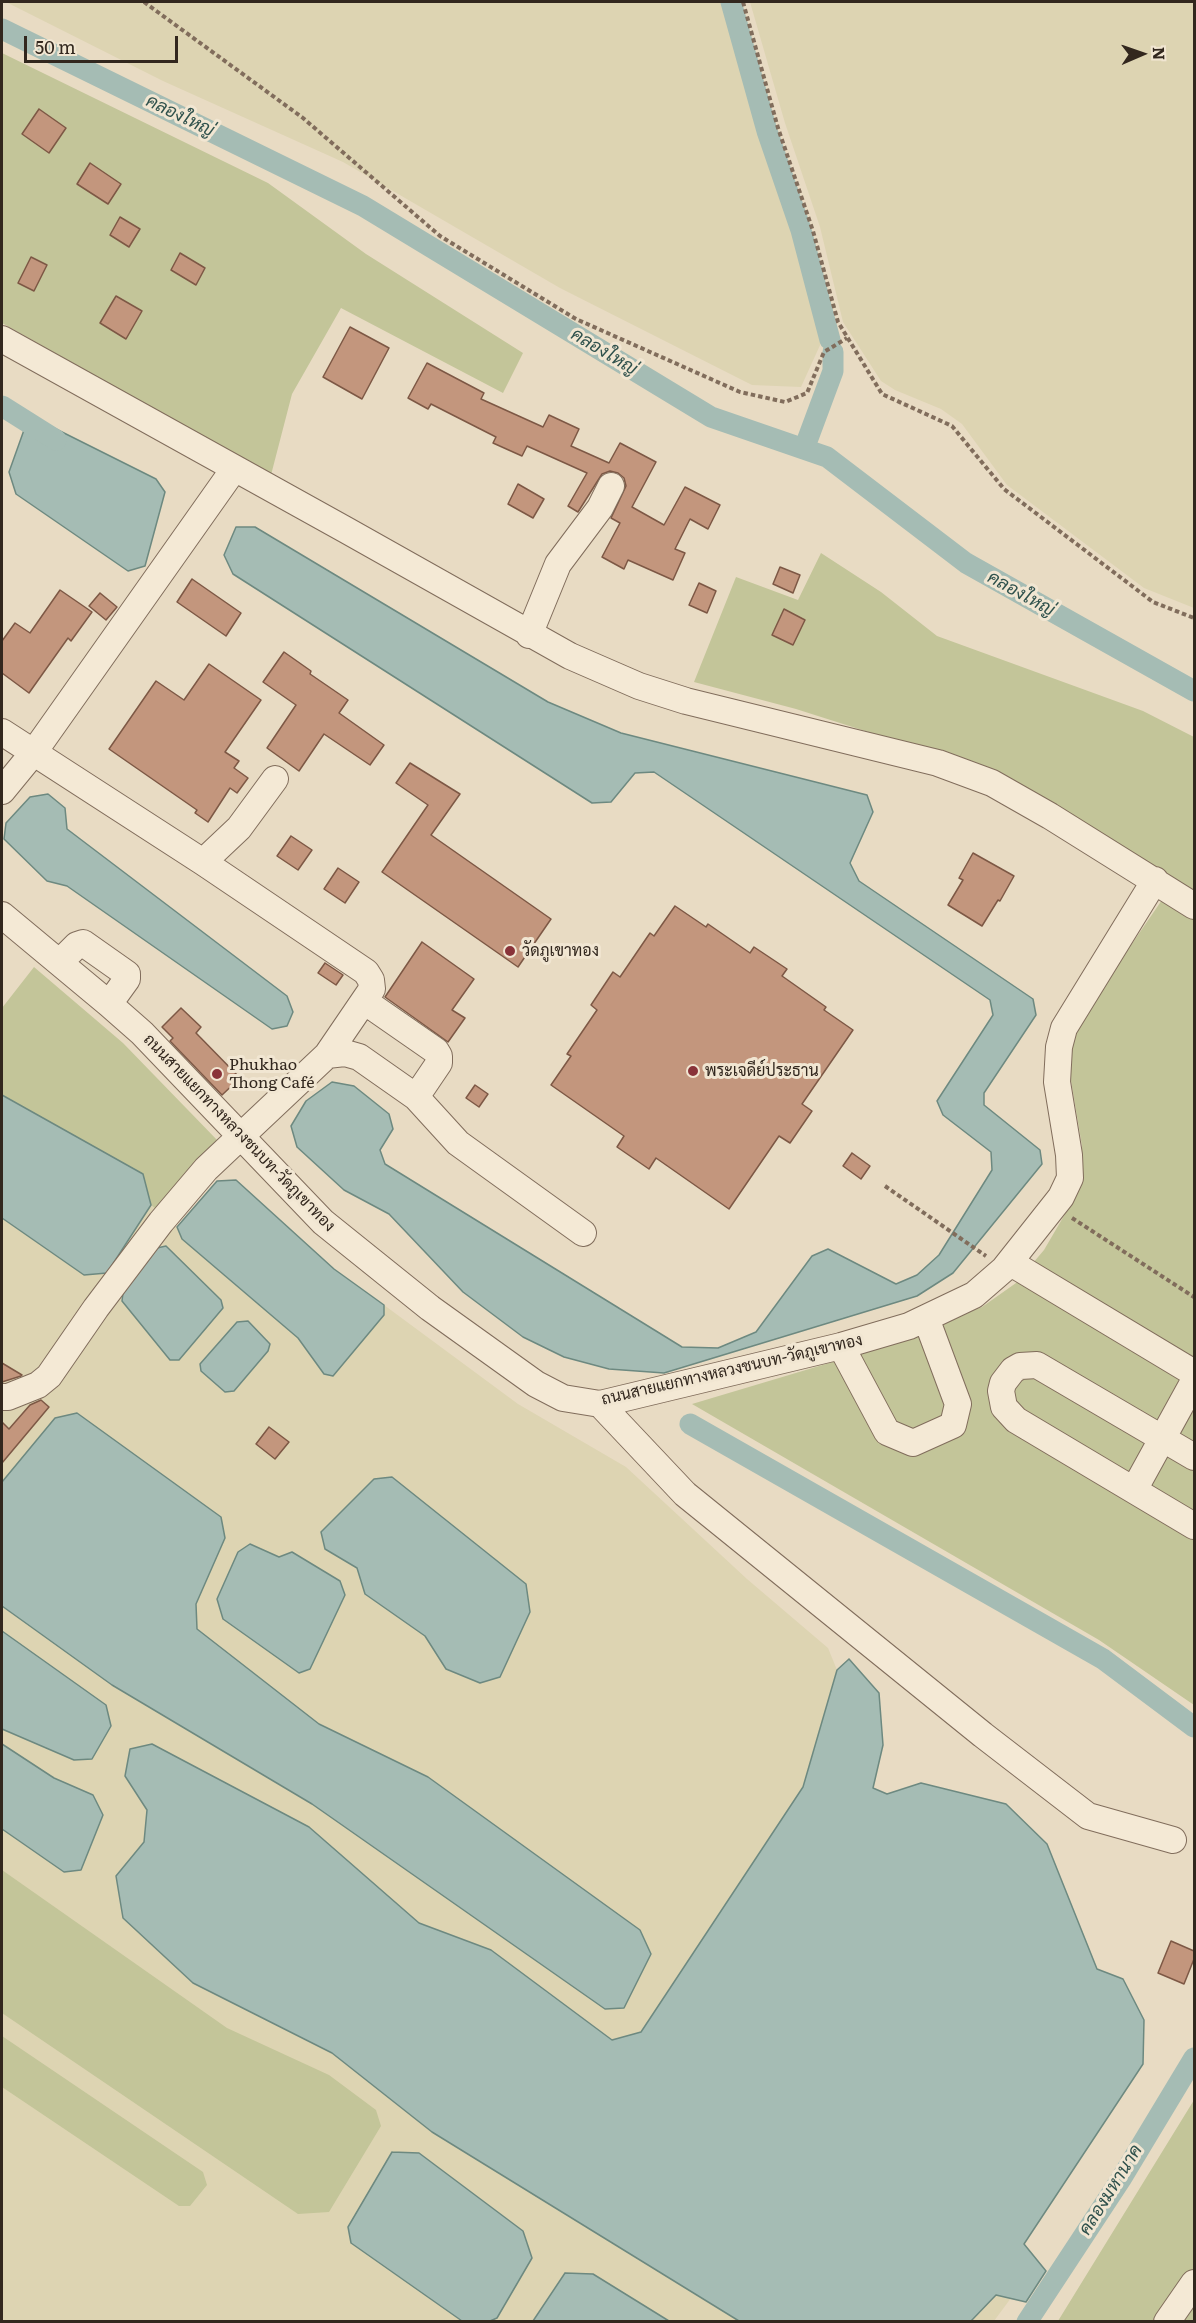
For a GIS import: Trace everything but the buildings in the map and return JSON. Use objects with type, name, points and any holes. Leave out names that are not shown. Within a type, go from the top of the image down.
[{"type":"street","points":[[2,339],[570,656],[639,686],[686,701],[938,763],[992,783],[1050,816],[1194,906]]},
{"type":"street","points":[[2,791],[34,752],[234,469]]},
{"type":"street","points":[[529,634],[558,564],[600,508],[611,486]]},
{"type":"street","points":[[2,732],[203,862],[366,972],[371,980],[372,989],[327,1055],[206,1169],[160,1222],[49,1376],[38,1385],[8,1397],[2,1397]]},
{"type":"street","points":[[203,862],[239,828],[275,779]]},
{"type":"street","name":"ถนนสายแยกทางหลวงชนบท-วัดภูเขาทอง","points":[[2,915],[142,1034],[323,1222],[430,1308],[536,1383],[563,1398],[600,1404],[841,1346],[909,1326],[974,1295],[1011,1263],[1061,1197],[1070,1178],[1069,1155],[1057,1082],[1059,1047],[1064,1028],[1155,880]]},
{"type":"street","points":[[60,963],[77,945],[83,943],[127,974],[109,1004]]},
{"type":"street","points":[[364,1001],[436,1051],[439,1056],[438,1063],[416,1097]]},
{"type":"street","points":[[327,1055],[345,1053],[360,1057],[416,1097],[458,1143],[583,1233]]},
{"type":"street","points":[[1011,1263],[1194,1373]]},
{"type":"street","points":[[841,1346],[887,1432],[913,1443],[953,1425],[958,1404],[926,1318]]},
{"type":"street","points":[[1194,1457],[1037,1365],[1020,1366],[1013,1370],[1003,1383],[1001,1399],[1008,1414],[1194,1526]]},
{"type":"street","points":[[1134,1490],[1194,1381]]},
{"type":"street","points":[[600,1404],[685,1494],[983,1735],[1088,1816],[1173,1840]]},
{"type":"street","points":[[1167,2322],[1194,2283]]},
{"type":"path","points":[[144,2],[303,118],[440,236],[576,319],[740,392],[785,402],[807,393],[824,352],[848,338]]},
{"type":"path","points":[[743,2],[778,128],[813,231],[838,322],[882,394],[952,426],[1004,489],[1153,602],[1194,618]]},
{"type":"path","points":[[885,1186],[984,1254]]},
{"type":"path","points":[[1054,1206],[1194,1297]]},
{"type":"shaded area","points":[[6,2],[728,2],[802,245],[821,343],[801,387],[752,385],[560,288],[343,162],[163,81]]},
{"type":"shaded area","points":[[750,2],[1194,2],[1194,608],[1144,588],[1007,485],[962,424],[941,409],[895,390],[881,381],[843,322],[820,227],[785,123]]},
{"type":"shaded area","points":[[151,1205],[177,1227],[182,1239],[298,1338],[324,1374],[383,1315],[384,1305],[518,1404],[626,1467],[747,1579],[828,1648],[837,1670],[803,1787],[641,2032],[613,2040],[491,1950],[419,1923],[309,1827],[152,1744],[130,1749],[125,1776],[147,1810],[144,1842],[116,1876],[123,1918],[193,1983],[332,2053],[432,2132],[739,2321],[2,2321],[2,1218],[84,1275],[107,1273]]},
{"type":"shaded area","points":[[996,2295],[1011,2298],[994,2321],[971,2322]]},
{"type":"green space","points":[[2,53],[268,183],[366,254],[523,353],[503,393],[341,308],[292,394],[271,475],[2,323]]},
{"type":"green space","points":[[821,553],[881,592],[937,636],[1143,711],[1194,737],[1194,1705],[1099,1640],[692,1404],[876,1349],[982,1307],[1016,1283],[1044,1250],[1075,1197],[1082,1146],[1071,1081],[1071,1048],[1085,1012],[1173,884],[909,745],[796,709],[694,682],[736,577],[798,600]]},
{"type":"green space","points":[[34,967],[123,1043],[219,1142],[161,1213],[151,1205],[142,1174],[2,1095],[2,1008]]},
{"type":"green space","points":[[2,1870],[227,2028],[329,2075],[376,2110],[381,2126],[329,2212],[298,2214],[2,2013]]},
{"type":"green space","points":[[2,2036],[203,2172],[207,2185],[190,2206],[179,2206],[2,2087]]},
{"type":"green space","points":[[1194,2100],[1194,2321],[1058,2321]]},
{"type":"water","points":[[40,421],[156,479],[165,492],[145,566],[128,571],[16,494],[9,472],[24,430]]},
{"type":"water","points":[[236,527],[255,527],[548,702],[621,733],[867,795],[873,812],[850,863],[859,881],[1033,999],[1036,1015],[984,1093],[984,1105],[1040,1150],[1042,1164],[953,1273],[917,1296],[664,1373],[609,1369],[564,1357],[523,1337],[463,1292],[389,1214],[344,1190],[297,1147],[291,1126],[306,1101],[332,1082],[354,1086],[389,1114],[393,1129],[380,1150],[385,1164],[682,1347],[718,1348],[756,1332],[812,1256],[828,1249],[896,1284],[917,1275],[939,1255],[992,1170],[991,1152],[943,1115],[937,1101],[993,1015],[990,1000],[654,772],[635,773],[611,802],[592,803],[233,574],[224,555]]},
{"type":"water","points":[[48,794],[65,808],[67,829],[287,996],[293,1012],[287,1026],[272,1029],[67,886],[47,881],[4,839],[6,823],[30,797]]},
{"type":"water","points":[[2,1095],[143,1174],[151,1205],[107,1273],[84,1275],[2,1218]]},
{"type":"water","points":[[236,1180],[334,1269],[384,1305],[384,1315],[333,1376],[324,1374],[298,1338],[182,1239],[177,1227],[217,1181]]},
{"type":"water","points":[[166,1246],[221,1300],[223,1308],[179,1360],[170,1360],[122,1301],[123,1293],[157,1248]]},
{"type":"water","points":[[248,1321],[270,1344],[268,1351],[234,1391],[225,1392],[201,1371],[200,1364],[237,1322]]},
{"type":"water","points":[[77,1413],[221,1517],[225,1538],[196,1604],[197,1629],[319,1724],[428,1777],[640,1930],[651,1954],[624,2008],[605,2009],[312,1804],[112,1685],[2,1606],[2,1482],[55,1418]]},
{"type":"water","points":[[392,1477],[526,1584],[530,1612],[500,1677],[480,1683],[446,1669],[425,1636],[365,1594],[357,1568],[325,1549],[321,1532],[374,1479]]},
{"type":"water","points":[[250,1544],[279,1557],[292,1552],[340,1581],[345,1595],[310,1669],[299,1673],[223,1619],[217,1599],[238,1552]]},
{"type":"water","points":[[2,1631],[106,1705],[111,1726],[92,1759],[74,1760],[2,1729]]},
{"type":"water","points":[[849,1659],[879,1693],[883,1745],[873,1788],[887,1794],[921,1783],[1006,1804],[1047,1844],[1097,1969],[1123,1979],[1144,2020],[1143,2064],[1024,2244],[1046,2271],[1026,2302],[996,2295],[971,2321],[739,2321],[432,2132],[332,2053],[193,1983],[123,1918],[116,1876],[144,1842],[147,1810],[125,1776],[130,1749],[152,1744],[309,1827],[419,1923],[491,1950],[612,2040],[641,2032],[803,1787],[837,1670]]},
{"type":"water","points":[[2,1744],[54,1778],[93,1795],[103,1815],[81,1870],[64,1872],[2,1829]]},
{"type":"water","points":[[392,2152],[419,2153],[523,2231],[532,2258],[497,2318],[490,2321],[462,2321],[351,2243],[348,2227]]},
{"type":"water","points":[[565,2273],[593,2274],[669,2321],[533,2321]]},
{"type":"waterway","points":[[731,2],[767,131],[801,230],[830,340]]},
{"type":"waterway","name":"คลองใหญ่","points":[[2,29],[363,206],[711,417],[827,457],[966,563],[1194,691]]},
{"type":"waterway","points":[[804,449],[833,371],[833,352]]},
{"type":"waterway","points":[[2,406],[56,440]]},
{"type":"waterway","points":[[690,1424],[1103,1659],[1194,1727]]},
{"type":"waterway","name":"คลองมหานาค","points":[[1027,2322],[1121,2179],[1194,2058]]},
{"type":"place","name":"วัดภูเขาทอง","points":[[510,951]]},
{"type":"place","name":"พระเจดีย์ประธาน","points":[[693,1071]]},
{"type":"place","name":"Phukhao Thong Café","points":[[217,1074]]}]
